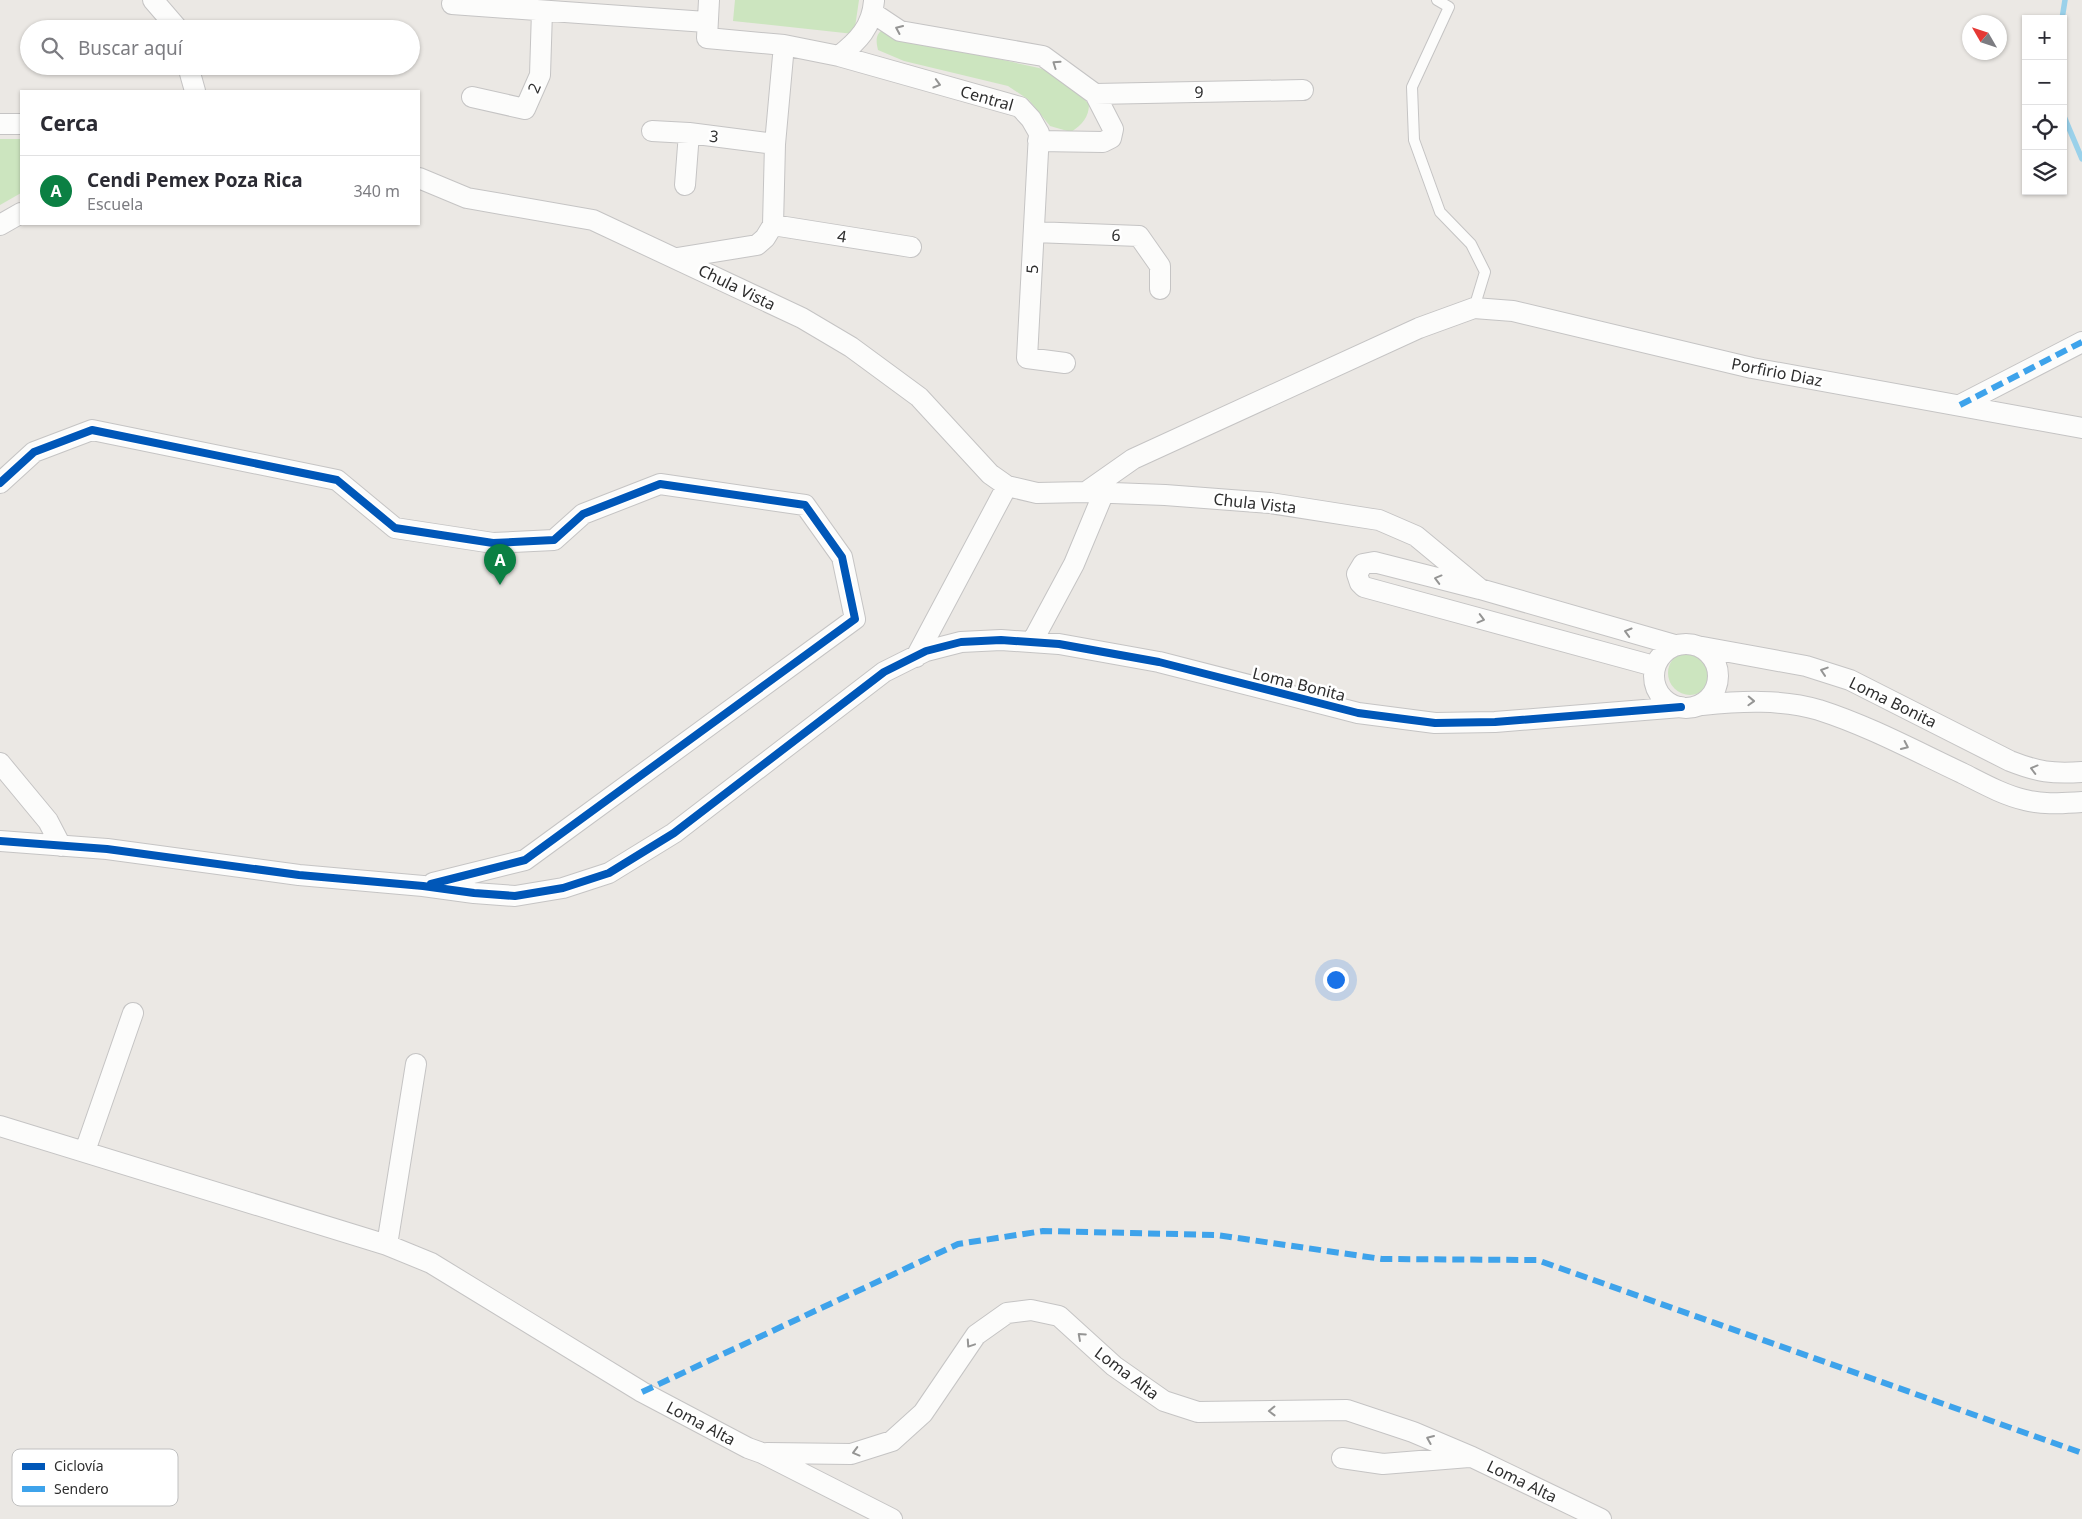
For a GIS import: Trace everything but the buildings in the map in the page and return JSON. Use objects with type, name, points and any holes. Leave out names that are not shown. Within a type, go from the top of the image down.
[{"type":"street","points":[[153,0],[170,20]]},
{"type":"street","points":[[706,30],[709,0]]},
{"type":"street","name":"Central","points":[[452,4],[542,11],[706,30],[839,56],[1020,107],[1031,119],[1039,133],[1038,141]]},
{"type":"street","points":[[839,56],[855,43],[867,28],[874,6],[900,31],[1043,56],[1094,94],[1113,129],[1111,138],[1103,142],[1038,141]]},
{"type":"street","name":"2","points":[[472,97],[525,109],[540,75],[542,11]]},
{"type":"street","points":[[677,258],[757,246],[765,238],[772,225],[775,144],[784,46]]},
{"type":"street","points":[[191,75],[195,90]]},
{"type":"street","name":"9","points":[[1094,94],[1303,90]]},
{"type":"street","points":[[0,124],[20,124]]},
{"type":"street","name":"3","points":[[652,131],[689,133],[775,144]]},
{"type":"street","points":[[685,185],[689,133]]},
{"type":"street","name":"5","points":[[1038,141],[1027,358],[1065,363]]},
{"type":"street","name":"Chula Vista","points":[[420,178],[467,198],[593,220],[802,318],[851,347],[919,397],[990,474],[1007,486],[1038,493],[1095,492],[1270,503],[1379,520],[1416,536],[1480,589]]},
{"type":"street","points":[[0,225],[20,214]]},
{"type":"street","name":"4","points":[[772,225],[911,247]]},
{"type":"street","name":"6","points":[[1034,232],[1139,236],[1160,266],[1160,289]]},
{"type":"street","points":[[1032,642],[1074,564],[1095,492],[1133,459],[1419,328],[1474,308]]},
{"type":"street","name":"Porfirio Diaz","points":[[1474,308],[1513,311],[1752,368],[2082,428]]},
{"type":"street","points":[[1960,405],[2082,342]]},
{"type":"street","points":[[0,483],[34,452],[92,430],[337,480],[395,528],[492,543],[554,540],[583,514],[660,484],[805,505],[842,556],[855,619],[525,860],[423,886]]},
{"type":"street","points":[[916,657],[1007,486]]},
{"type":"street","points":[[1654,666],[1364,587],[1360,583],[1357,574],[1363,564],[1374,562],[1480,589],[1675,645]]},
{"type":"street","name":"Loma Bonita","points":[[0,841],[107,849],[299,875],[423,886],[474,893],[515,896],[563,888],[609,872],[674,833],[884,672],[926,652],[961,642],[1001,640],[1059,644],[1159,662],[1358,713],[1435,722],[1495,722],[1681,707]]},
{"type":"street","points":[[1702,705],[1711,699],[1717,690],[1719,680],[1714,660],[1706,651],[1696,646],[1686,644],[1675,645],[1666,649],[1654,666],[1654,677],[1656,688],[1662,697],[1671,704],[1692,708],[1702,705],[1746,700],[1779,703],[1818,710],[1866,728],[2000,792],[2025,800],[2052,804],[2082,802]]},
{"type":"street","name":"Loma Bonita","points":[[1696,646],[1806,666],[1850,680],[2010,761],[2031,769],[2055,774],[2082,772]]},
{"type":"street","points":[[0,763],[48,821],[61,846]]},
{"type":"street","points":[[85,1151],[133,1013]]},
{"type":"street","points":[[387,1245],[416,1064]]},
{"type":"street","name":"Loma Alta","points":[[0,1126],[387,1245],[431,1264],[642,1392],[748,1448],[762,1453],[892,1519]]},
{"type":"street","name":"Loma Alta","points":[[762,1453],[851,1454],[892,1441],[923,1413],[976,1335],[1007,1313],[1031,1310],[1059,1316],[1114,1366],[1164,1401],[1198,1412],[1347,1410],[1413,1432],[1472,1457],[1601,1519]]},
{"type":"street","points":[[1342,1458],[1383,1464],[1472,1457]]},
{"type":"lane","points":[[1437,0],[1449,7],[1412,87],[1414,140],[1440,212],[1471,244],[1485,272],[1474,308]]},
{"type":"green space","points":[[735,0],[859,0],[854,34],[733,21]]},
{"type":"green space","points":[[884,29],[931,44],[1039,68],[1059,75],[1089,104],[1086,117],[1071,132],[1050,126],[1029,100],[1008,86],[904,61],[878,50],[877,38]]},
{"type":"green space","points":[[0,139],[20,139],[20,194],[0,205]]},
{"type":"green space","points":[[1690,651],[1702,655],[1708,661],[1712,673],[1708,685],[1702,691],[1690,695],[1678,691],[1672,685],[1668,673],[1672,661],[1678,655]]},
{"type":"waterway","points":[[2063,15],[2065,0]]},
{"type":"waterway","points":[[2067,123],[2082,159]]},
{"type":"marked path","points":[[1960,405],[2082,342]]},
{"type":"marked path","points":[[642,1392],[958,1244],[1043,1231],[1217,1235],[1382,1259],[1537,1260],[2082,1453]]},
{"type":"cycle path","points":[[0,483],[34,452],[92,430],[337,480],[395,528],[493,543],[554,540],[583,514],[660,484],[805,505],[842,557],[855,619],[525,860],[431,884]]},
{"type":"cycle path","points":[[0,841],[107,849],[299,875],[423,886],[474,893],[515,896],[563,888],[609,873],[674,833],[884,672],[926,651],[961,642],[1001,640],[1059,644],[1159,662],[1358,713],[1435,723],[1495,722],[1681,707]]},
{"type":"place","name":"Cendi Pemex Poza Rica","points":[[500,585]]}]
